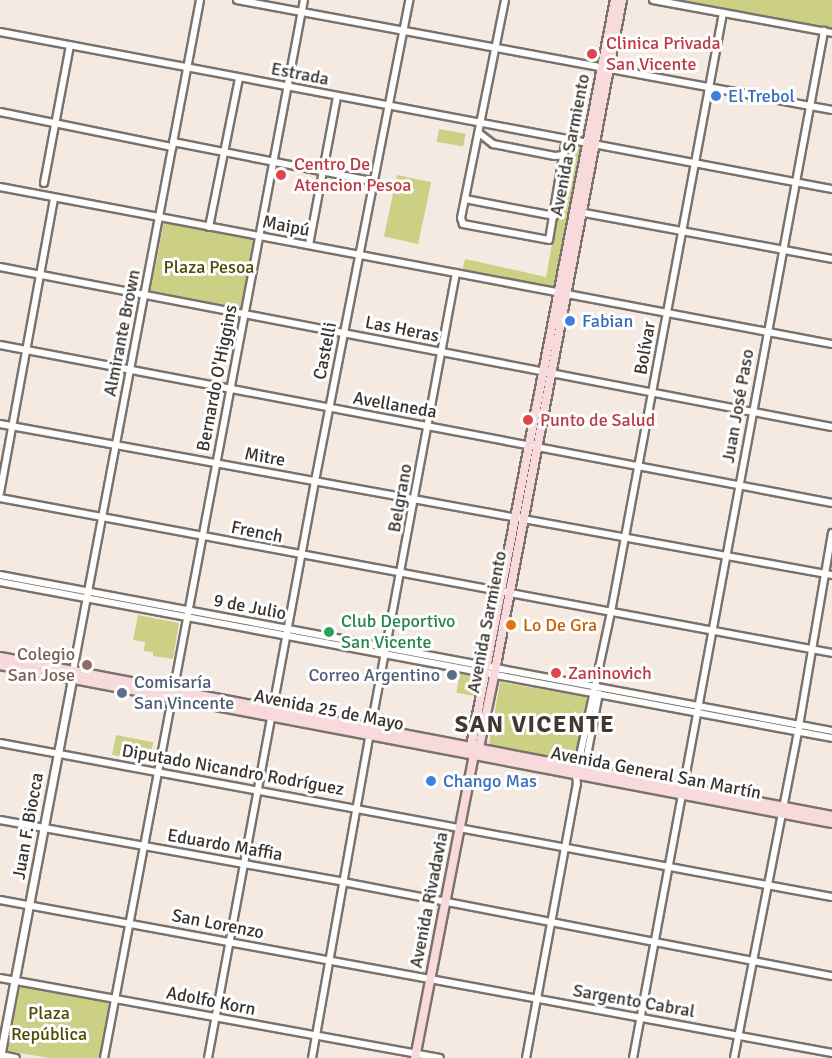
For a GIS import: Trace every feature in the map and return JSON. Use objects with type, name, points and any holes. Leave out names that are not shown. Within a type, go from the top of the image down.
[{"type":"main road","name":"Avenida Sarmiento","points":[[474,752],[480,742],[490,671],[591,143],[615,0]]},
{"type":"main road","name":"Avenida Sarmiento","points":[[605,67],[622,0]]},
{"type":"main road","points":[[0,657],[73,675]]},
{"type":"main road","points":[[0,665],[73,675]]},
{"type":"main road","name":"Avenida 25 de Mayo","points":[[73,675],[474,752]]},
{"type":"main road","name":"Avenida General San Martín","points":[[474,752],[682,790],[782,810],[832,823]]},
{"type":"main road","name":"Avenida Rivadavia","points":[[416,1056],[474,752]]},
{"type":"main road","name":"Avenida General San Martín","points":[[782,810],[832,816]]},
{"type":"street","name":"Almirante Brown","points":[[73,675],[200,0]]},
{"type":"street","points":[[237,0],[832,110]]},
{"type":"street","name":"Bernardo O'Higgins","points":[[104,1058],[304,0]]},
{"type":"street","name":"Castelli","points":[[208,1058],[315,481],[409,0]]},
{"type":"street","points":[[505,0],[461,221],[468,226],[549,240],[566,138]]},
{"type":"street","points":[[653,0],[832,33]]},
{"type":"street","name":"Bolívar","points":[[526,1058],[652,393],[707,87],[723,13]]},
{"type":"street","name":"Juan José Paso","points":[[633,1058],[824,31]]},
{"type":"street","name":"Estrada","points":[[0,32],[832,189]]},
{"type":"street","points":[[44,183],[70,45]]},
{"type":"street","points":[[209,227],[239,78]]},
{"type":"street","points":[[309,245],[338,97]]},
{"type":"street","points":[[0,112],[324,170],[372,181]]},
{"type":"street","points":[[479,133],[493,144],[564,155]]},
{"type":"street","name":"Maipú","points":[[0,187],[832,344]]},
{"type":"street","points":[[0,493],[54,198]]},
{"type":"street","points":[[465,199],[554,216]]},
{"type":"street","points":[[578,212],[832,259]]},
{"type":"street","name":"Las Heras","points":[[0,267],[832,427]]},
{"type":"street","name":"Belgrano","points":[[312,1058],[370,731],[402,574],[440,351],[456,273]]},
{"type":"street","name":"Avellaneda","points":[[0,345],[832,503]]},
{"type":"street","name":"Mitre","points":[[0,424],[414,501],[625,536],[832,575]]},
{"type":"street","name":"French","points":[[0,498],[832,652]]},
{"type":"street","points":[[734,1058],[799,729],[832,533]]},
{"type":"street","name":"9 de Julio","points":[[0,575],[88,595]]},
{"type":"street","name":"9 de Julio","points":[[0,582],[187,613],[799,729]]},
{"type":"street","name":"Juan F. Biocca","points":[[0,1056],[73,675]]},
{"type":"street","points":[[799,729],[832,731]]},
{"type":"street","points":[[799,729],[832,738]]},
{"type":"street","name":"Diputado Nicandro Rodríguez","points":[[0,742],[832,897]]},
{"type":"street","name":"Eduardo Maffia","points":[[0,820],[343,882],[832,976]]},
{"type":"street","name":"San Lorenzo","points":[[0,900],[430,978]]},
{"type":"street","name":"Adolfo Korn","points":[[0,978],[115,997],[416,1056],[440,1058]]},
{"type":"street","name":"Sargento Cabral","points":[[430,978],[832,1053]]},
{"type":"street","points":[[0,1056],[16,1058]]},
{"type":"green space","points":[[674,0],[832,0],[832,29]]},
{"type":"green space","points":[[439,129],[466,134],[463,146],[437,142]]},
{"type":"green space","points":[[570,145],[584,148],[557,290],[462,271],[465,259],[546,277]]},
{"type":"green space","points":[[397,175],[431,182],[418,244],[384,237]]},
{"type":"green space","name":"Plaza Pesoa","points":[[164,222],[254,240],[241,308],[151,291]]},
{"type":"green space","points":[[138,615],[179,623],[173,659],[153,656],[153,652],[144,651],[145,642],[133,640]]},
{"type":"green space","points":[[460,672],[483,676],[479,697],[456,693]]},
{"type":"green space","points":[[500,682],[587,697],[575,761],[489,746]]},
{"type":"green space","points":[[116,735],[153,742],[149,762],[112,755]]},
{"type":"green space","name":"Plaza República","points":[[20,986],[109,1002],[99,1058],[49,1058],[8,1051]]},
{"type":"place","name":"Clinica Privada San Vicente","points":[[592,54]]},
{"type":"place","name":"El Trebol","points":[[716,96]]},
{"type":"place","name":"Centro De Atencion Pesoa","points":[[281,175]]},
{"type":"place","name":"Fabian","points":[[570,321]]},
{"type":"place","name":"Punto de Salud","points":[[528,420]]},
{"type":"place","name":"Lo De Gra","points":[[511,625]]},
{"type":"place","name":"Club Deportivo San Vicente","points":[[329,632]]},
{"type":"place","name":"Colegio San Jose","points":[[87,665]]},
{"type":"place","name":"Zaninovich","points":[[556,673]]},
{"type":"place","name":"Correo Argentino","points":[[452,675]]},
{"type":"place","name":"Comisaría San Vincente","points":[[122,693]]},
{"type":"place","name":"Chango Mas","points":[[431,781]]},
{"type":"district","name":"SAN VICENTE","points":[[535,725]]}]
